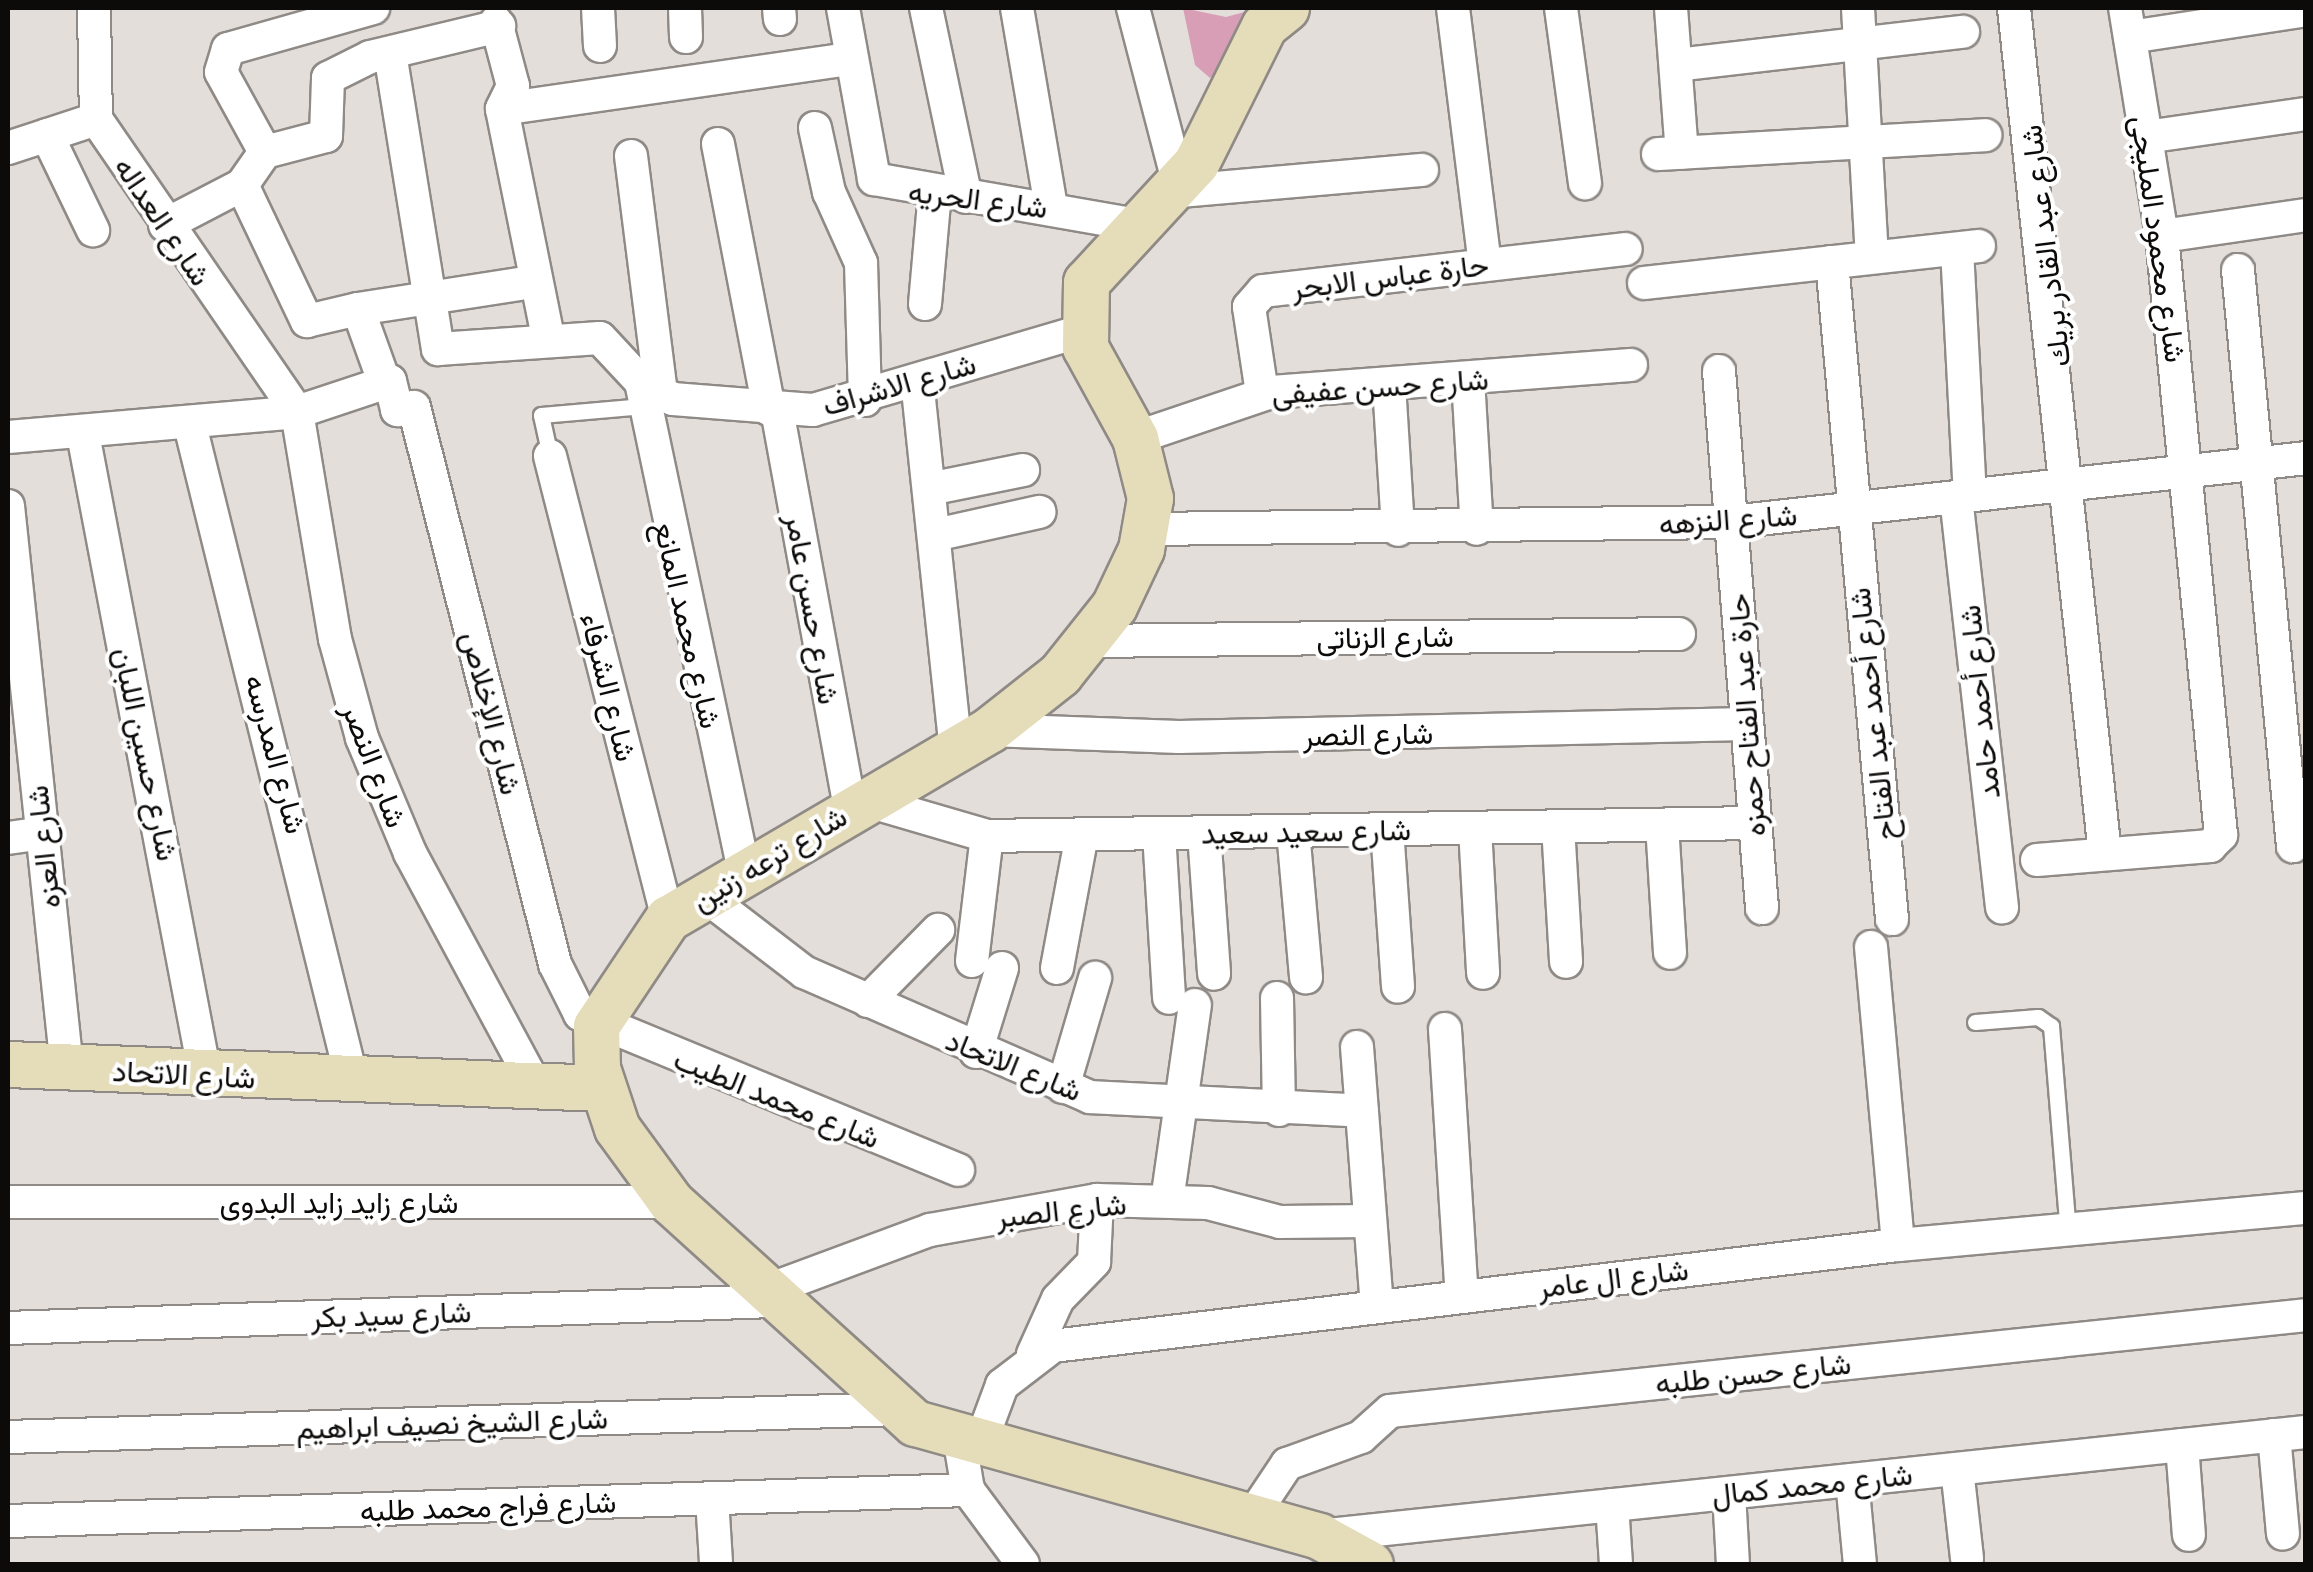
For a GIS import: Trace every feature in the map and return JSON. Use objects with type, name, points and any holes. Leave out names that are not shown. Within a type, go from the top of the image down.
[{"type":"street","points":[[8,148],[96,120],[94,8]]},
{"type":"street","points":[[265,152],[221,60],[234,45],[325,14],[373,8]]},
{"type":"street","points":[[598,8],[600,46]]},
{"type":"street","name":"شارع الحريه","points":[[844,8],[849,58],[874,179],[1137,225]]},
{"type":"street","points":[[926,8],[951,195],[926,304]]},
{"type":"street","points":[[1017,8],[1051,207]]},
{"type":"street","points":[[1133,8],[1175,188]]},
{"type":"street","points":[[1452,8],[1485,265]]},
{"type":"street","points":[[1561,8],[1585,183]]},
{"type":"street","points":[[1671,8],[1676,64],[1670,153],[1985,135]]},
{"type":"street","points":[[1644,283],[1872,257],[1858,8]]},
{"type":"street","name":"شارع عبد القادر بريك","points":[[2014,8],[2072,484],[2105,854]]},
{"type":"street","points":[[2127,22],[2306,10]]},
{"type":"street","points":[[1147,528],[1135,438],[1081,331],[1094,268],[1175,188],[1270,14]]},
{"type":"street","name":"شارع محمود المليجى","points":[[2105,854],[2210,846],[2221,835],[2162,236],[2127,22]]},
{"type":"street","points":[[165,225],[242,185],[265,152],[326,136],[326,80],[390,53],[497,24],[513,86],[502,109],[548,337]]},
{"type":"street","points":[[1676,64],[1963,32]]},
{"type":"street","points":[[390,53],[425,296],[438,349],[548,337],[600,338],[649,394]]},
{"type":"street","points":[[502,109],[849,58]]},
{"type":"street","points":[[2146,137],[2306,114]]},
{"type":"street","name":"شارع العداله","points":[[96,120],[296,412]]},
{"type":"street","points":[[815,128],[829,192],[861,263],[865,400]]},
{"type":"street","points":[[46,135],[92,230]]},
{"type":"street","name":"شارع حسن عامر","points":[[718,144],[857,805]]},
{"type":"street","name":"شارع محمد المانع","points":[[631,156],[649,394],[743,867]]},
{"type":"street","points":[[1175,188],[1422,170]]},
{"type":"street","points":[[242,185],[308,321],[425,296],[520,284]]},
{"type":"street","points":[[2162,236],[2306,215]]},
{"type":"street","name":"شارع أحمد حامد","points":[[1872,257],[1968,247],[1963,497],[2002,908]]},
{"type":"street","name":"حارة عباس الابحر","points":[[1262,394],[1249,307],[1256,294],[1626,248]]},
{"type":"street","name":"شارع أحمد عبد الفتاح","points":[[1832,262],[1892,920]]},
{"type":"street","points":[[2238,270],[2294,846]]},
{"type":"street","points":[[8,437],[190,425],[391,397],[358,308]]},
{"type":"street","name":"شارع الاشراف","points":[[649,394],[773,409],[865,400],[916,380],[1081,331]]},
{"type":"street","name":"شارع حسن عفيفى","points":[[1135,438],[1262,394],[1631,365]]},
{"type":"street","name":"حارة عبد الفتاح حمزه","points":[[1719,371],[1762,908]]},
{"type":"street","points":[[1468,379],[1478,530]]},
{"type":"street","points":[[916,380],[935,535],[973,739]]},
{"type":"street","points":[[1388,384],[1398,530]]},
{"type":"street","name":"شارع الإخلاص","points":[[391,397],[414,406],[555,964],[596,1026]]},
{"type":"street","name":"شارع النصر","points":[[296,412],[334,639],[362,738],[410,853],[537,1089]]},
{"type":"street","name":"شارع المدرسه","points":[[190,425],[354,1084]]},
{"type":"street","name":"شارع حسين اللبان","points":[[83,434],[205,1075]]},
{"type":"street","name":"شارع الشرفاء","points":[[550,456],[687,907]]},
{"type":"street","name":"شارع النزهه","points":[[1147,528],[1478,530],[1732,522],[2306,458]]},
{"type":"street","points":[[929,489],[1023,470]]},
{"type":"street","name":"شارع العزه","points":[[8,506],[66,1068]]},
{"type":"street","points":[[935,535],[1040,512]]},
{"type":"street","name":"شارع ترعه زنين","points":[[596,1026],[687,907],[743,867],[973,739],[1091,641],[1147,528]]},
{"type":"street","name":"شارع الزناتى","points":[[1091,641],[1679,634]]},
{"type":"street","name":"شارع النصر","points":[[973,739],[1746,724]]},
{"type":"street","name":"شارع سعيد سعيد","points":[[857,805],[987,836],[1755,823]]},
{"type":"street","points":[[1662,825],[1670,953]]},
{"type":"street","points":[[1558,826],[1566,962]]},
{"type":"street","points":[[1475,828],[1483,973]]},
{"type":"street","points":[[1387,830],[1398,988]]},
{"type":"street","points":[[1293,831],[1306,977]]},
{"type":"street","points":[[8,838],[42,833]]},
{"type":"street","points":[[1159,833],[1182,1001],[1180,1106],[1167,1201]]},
{"type":"street","points":[[1204,833],[1214,974]]},
{"type":"street","points":[[1057,968],[1082,834]]},
{"type":"street","points":[[976,1052],[987,965],[987,836]]},
{"type":"street","points":[[2037,860],[2105,854]]},
{"type":"street","name":"شارع الاتحاد","points":[[687,907],[868,1001],[976,1052],[1063,1086],[1180,1106],[1362,1112]]},
{"type":"street","points":[[868,1001],[938,930]]},
{"type":"street","points":[[1870,948],[1898,1245]]},
{"type":"street","points":[[1063,1086],[1095,978]]},
{"type":"street","points":[[1277,998],[1279,1110]]},
{"type":"street","points":[[596,1026],[600,1088],[617,1128],[671,1202],[769,1296],[897,1409],[970,1444],[1096,1469],[1249,1521],[1304,1550],[1370,1564]]},
{"type":"street","name":"شارع محمد الطيب","points":[[596,1026],[958,1170]]},
{"type":"street","points":[[1445,1029],[1462,1296]]},
{"type":"street","points":[[1357,1047],[1377,1306]]},
{"type":"street","name":"شارع الاتحاد","points":[[8,1064],[354,1084],[600,1088]]},
{"type":"street","points":[[1023,1564],[968,1490],[970,1444],[1002,1385],[1033,1354],[1058,1299],[1081,1279],[1101,1242],[1097,1200]]},
{"type":"street","name":"شارع الصبر","points":[[769,1296],[930,1230],[1097,1200],[1167,1201],[1280,1222],[1369,1221]]},
{"type":"street","name":"شارع زايد زايد البدوى","points":[[8,1202],[671,1202]]},
{"type":"street","name":"شارع ال عامر","points":[[1033,1354],[1377,1306],[1898,1245],[2306,1208]]},
{"type":"street","name":"شارع سيد بكر","points":[[8,1328],[769,1296]]},
{"type":"street","name":"شارع حسن طلبه","points":[[1249,1521],[1287,1464],[1361,1437],[1390,1411],[2306,1315]]},
{"type":"street","name":"شارع الشيخ نصيف ابراهيم","points":[[8,1436],[897,1409]]},
{"type":"street","points":[[2283,1534],[2290,1433]]},
{"type":"street","name":"شارع محمد كمال","points":[[1304,1550],[1612,1505],[2290,1433]]},
{"type":"street","points":[[2182,1445],[2188,1535]]},
{"type":"street","points":[[1957,1469],[1967,1558]]},
{"type":"street","points":[[1852,1480],[1860,1564]]},
{"type":"street","name":"شارع فراج محمد طلبه","points":[[8,1521],[968,1490]]},
{"type":"street","points":[[1729,1493],[1733,1564]]},
{"type":"street","points":[[712,1499],[716,1562]]},
{"type":"street","points":[[1612,1505],[1616,1564]]},
{"type":"street","points":[[1007,1564],[1023,1564]]},
{"type":"lane","points":[[550,456],[541,415],[649,394]]},
{"type":"lane","points":[[1975,1022],[2038,1018],[2051,1026],[2068,1231]]},
{"type":"shaded area","points":[[1183,8],[1226,17],[1248,11],[1251,45],[1210,78],[1195,65]]}]
